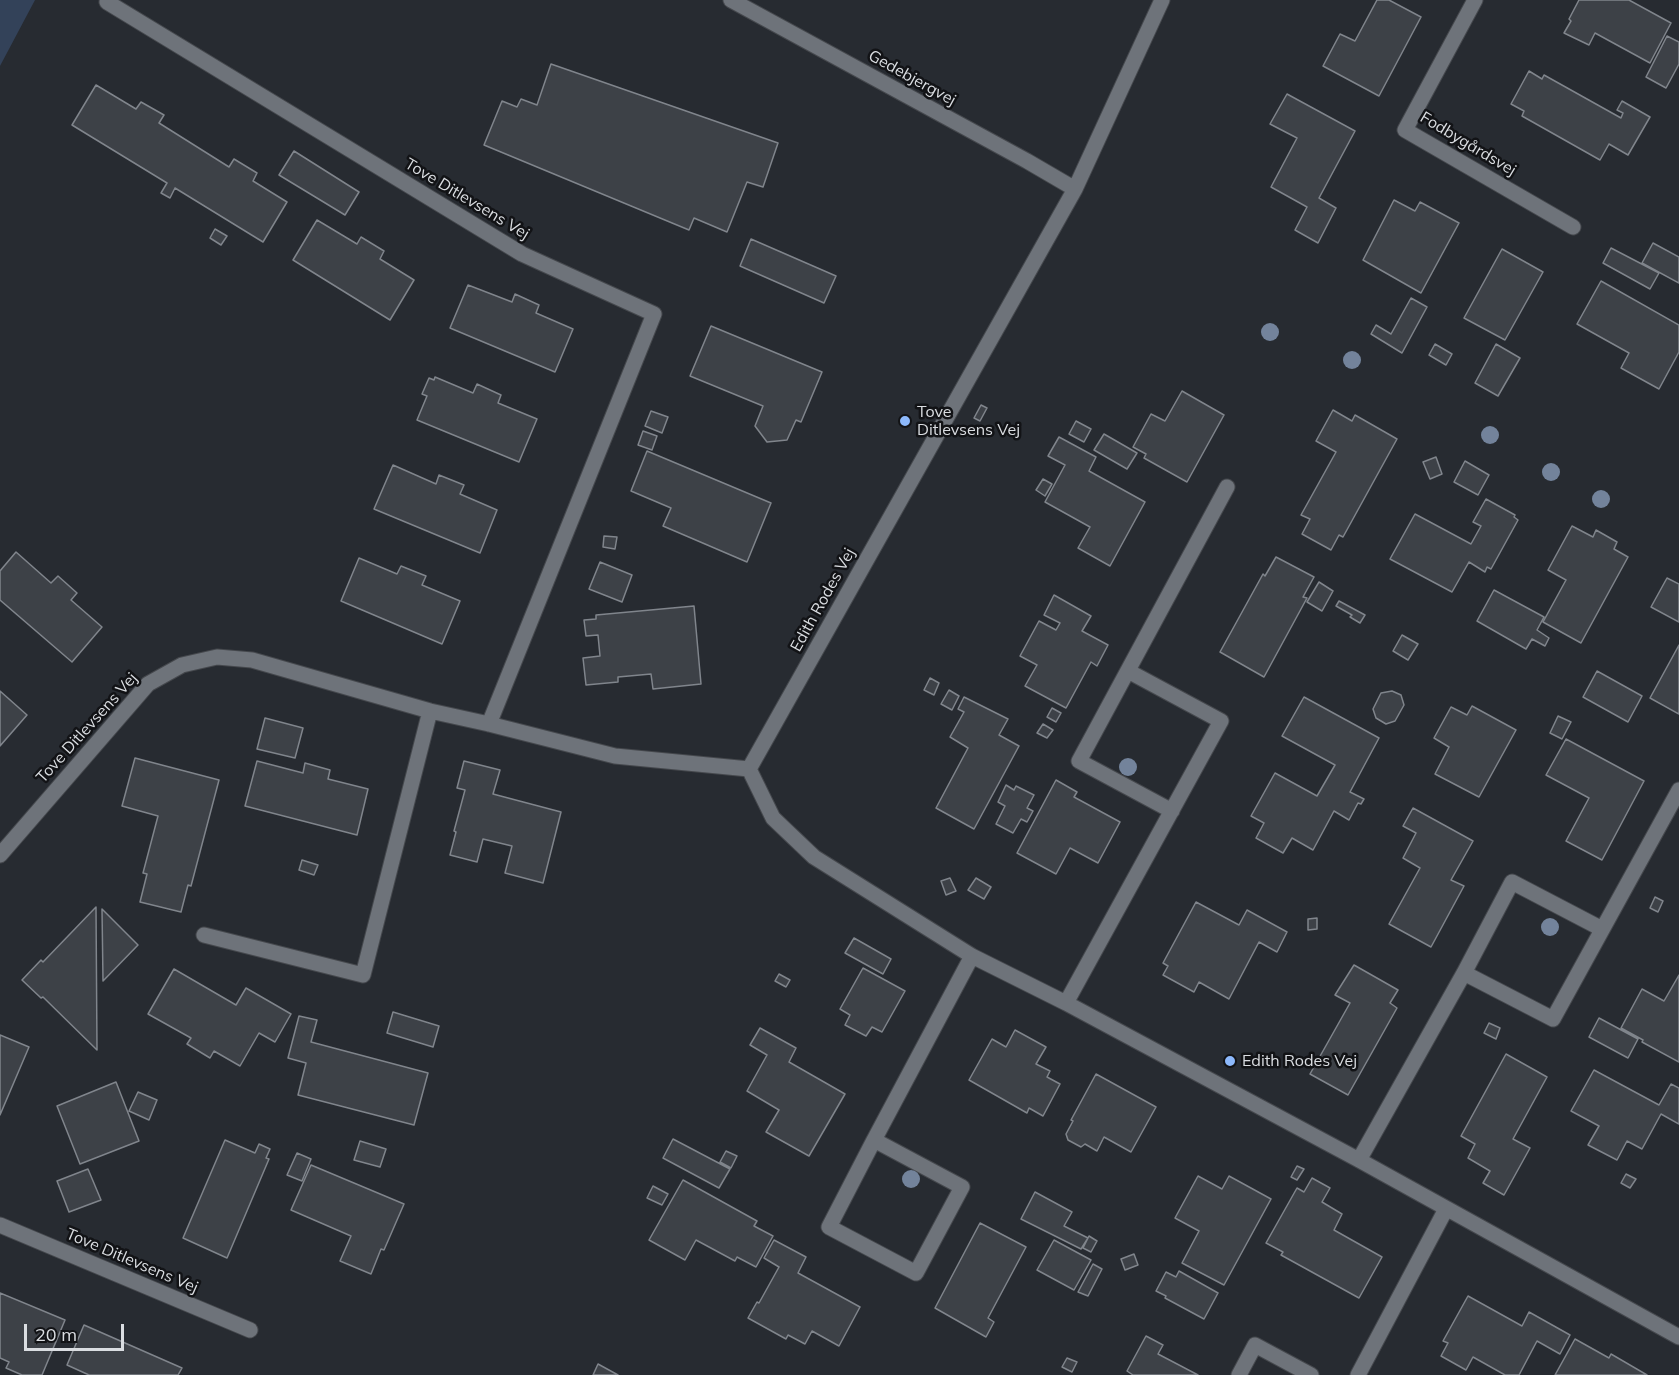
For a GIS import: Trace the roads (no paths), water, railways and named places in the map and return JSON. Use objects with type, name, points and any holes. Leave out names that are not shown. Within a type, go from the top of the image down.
[{"type":"street","name":"Gedebjergvej","points":[[731,0],[1075,189]]},
{"type":"street","points":[[1075,189],[1162,0]]},
{"type":"street","name":"Fodbygårdsvej","points":[[1475,0],[1405,130],[1573,227]]},
{"type":"street","name":"Tove Ditlevsens Vej","points":[[107,2],[522,254],[654,314],[489,724]]},
{"type":"street","name":"Edith Rodes Vej","points":[[749,769],[1075,189]]},
{"type":"street","points":[[1172,811],[1080,761],[1227,487]]},
{"type":"street","name":"Tove Ditlevsens Vej","points":[[0,855],[148,684],[182,665],[217,657],[252,660],[430,711],[615,756],[749,769]]},
{"type":"street","points":[[1066,1003],[1221,721],[1128,671]]},
{"type":"street","points":[[204,935],[363,975],[430,711]]},
{"type":"street","points":[[749,769],[773,818],[814,857],[972,956],[1066,1003],[1359,1160],[1679,1337]]},
{"type":"street","points":[[1464,973],[1552,1019],[1679,790]]},
{"type":"street","points":[[1359,1160],[1464,973],[1512,882],[1602,929]]},
{"type":"street","points":[[874,1140],[962,1187],[916,1273],[829,1227],[874,1140],[972,956]]},
{"type":"street","points":[[1358,1375],[1446,1209]]},
{"type":"street","name":"Tove Ditlevsens Vej","points":[[0,1224],[250,1330]]},
{"type":"street","points":[[1239,1375],[1255,1345],[1311,1375]]},
{"type":"place","name":"Tove Ditlevsens Vej","points":[[905,421]]},
{"type":"place","name":"Edith Rodes Vej","points":[[1230,1061]]}]
